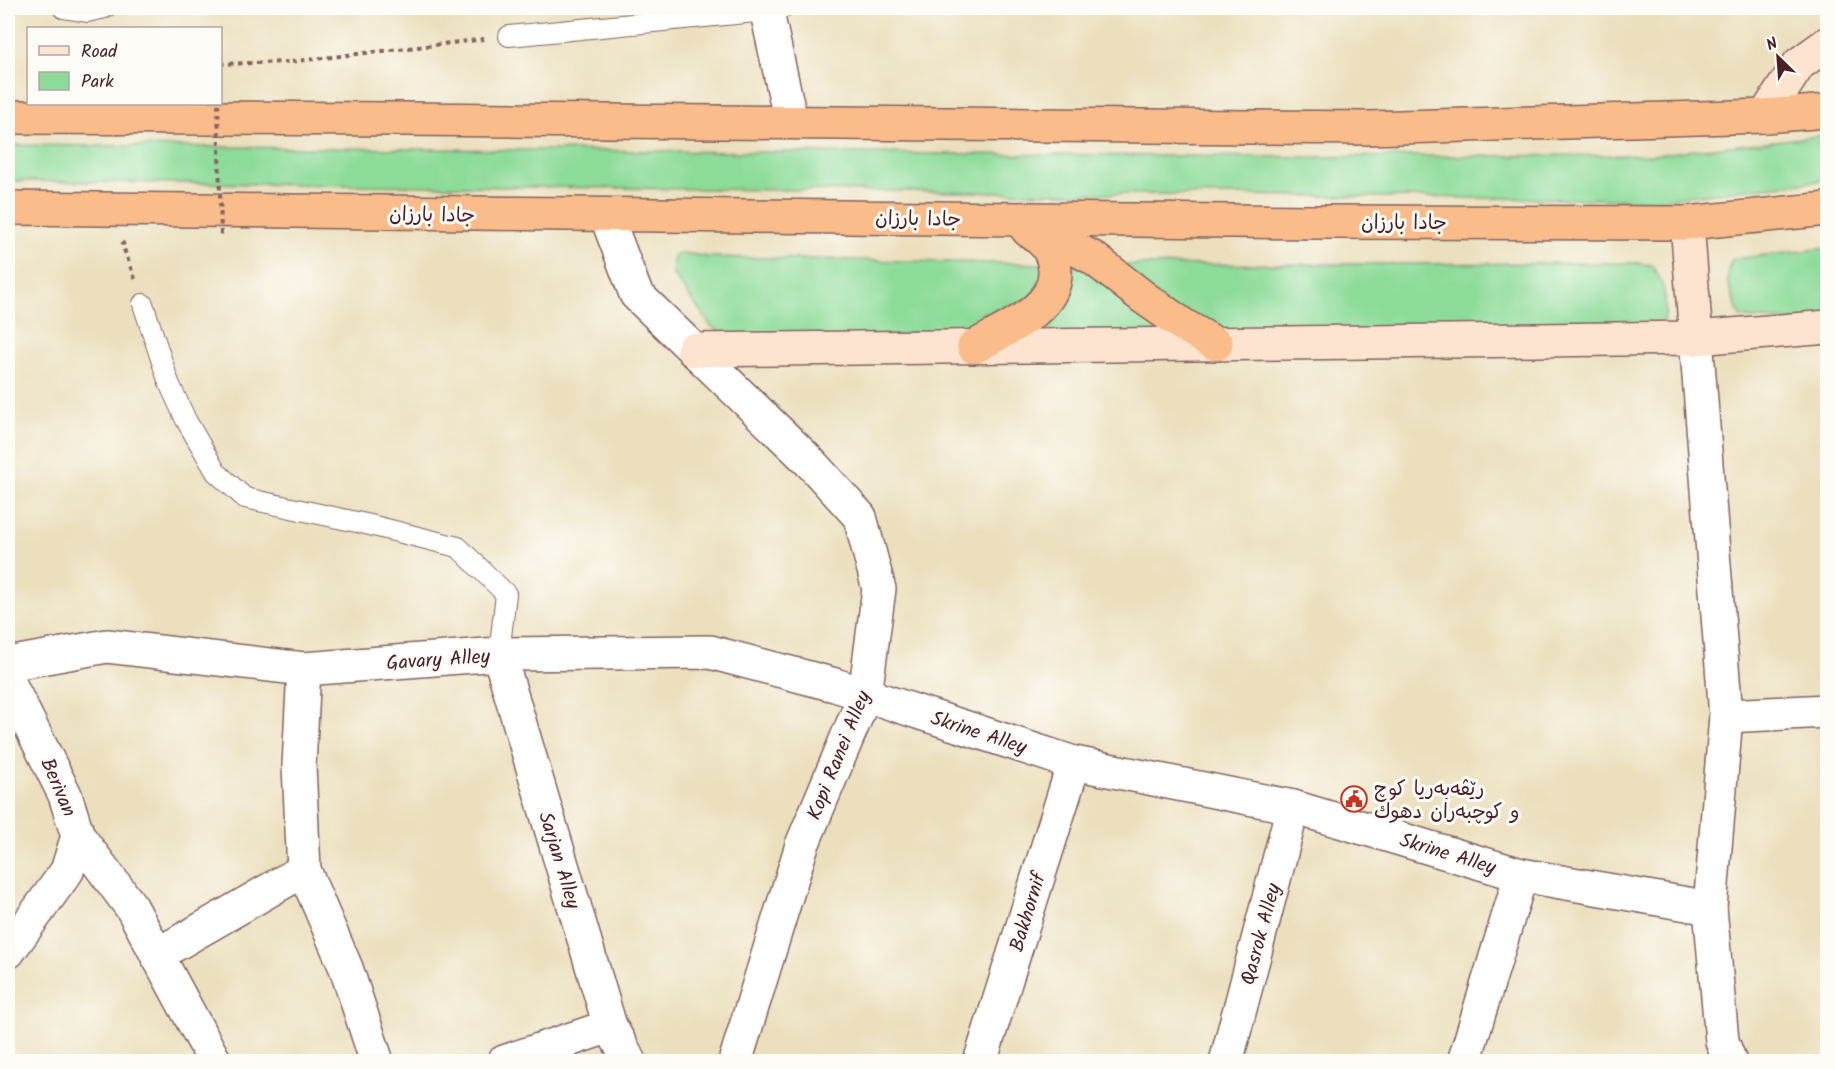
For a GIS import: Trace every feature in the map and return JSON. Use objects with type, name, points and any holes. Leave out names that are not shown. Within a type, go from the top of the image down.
[{"type":"highway","points":[[8,117],[115,111],[403,118],[1368,128],[1765,116],[1827,111]]},
{"type":"highway","name":"جادا بارزان","points":[[8,208],[1315,222],[1688,223],[1827,209]]},
{"type":"highway","points":[[1008,219],[1053,237],[1093,258],[1175,319],[1215,344]]},
{"type":"highway","points":[[974,346],[1029,315],[1046,300],[1055,280],[1054,259],[1045,242],[1008,219]]},
{"type":"main road","points":[[1765,116],[1799,64],[1827,44]]},
{"type":"main road","points":[[1688,223],[1696,338]]},
{"type":"main road","points":[[693,350],[1696,338],[1827,327]]},
{"type":"street","points":[[772,9],[791,122]]},
{"type":"street","name":"Kopi Ranei Alley","points":[[606,215],[636,294],[808,461],[860,517],[879,589],[865,694],[802,845],[735,1062]]},
{"type":"street","points":[[1696,338],[1726,716],[1710,908],[1722,1041],[1730,1062]]},
{"type":"street","name":"Gavary Alley","points":[[8,664],[107,646],[304,669],[499,654],[710,652],[865,694]]},
{"type":"street","name":"Sarjan Alley","points":[[499,654],[609,1026],[630,1062]]},
{"type":"street","points":[[304,669],[299,766],[304,870],[346,968],[377,1062]]},
{"type":"street","name":"Berivan","points":[[8,681],[65,795],[78,836],[67,871],[8,952]]},
{"type":"street","name":"Skrine Alley","points":[[865,694],[1074,763],[1293,807],[1521,875],[1710,908]]},
{"type":"street","points":[[1726,716],[1827,711]]},
{"type":"street","name":"Bakhornif","points":[[980,1062],[1074,763]]},
{"type":"street","name":"Qasrok Alley","points":[[1226,1062],[1293,807]]},
{"type":"street","points":[[78,836],[132,908],[215,1062]]},
{"type":"street","points":[[157,954],[304,870]]},
{"type":"street","points":[[1464,1062],[1521,875]]},
{"type":"street","points":[[504,1062],[609,1026]]},
{"type":"lane","points":[[63,8],[94,16]]},
{"type":"lane","points":[[508,36],[772,9]]},
{"type":"lane","points":[[144,304],[169,383],[186,420],[216,472],[245,498],[458,547],[506,594],[499,654]]},
{"type":"path","points":[[222,64],[289,62],[508,36]]},
{"type":"path","points":[[218,105],[221,236]]},
{"type":"path","points":[[134,242],[122,244],[144,304]]},
{"type":"green space","points":[[1828,135],[1827,180],[1655,200],[8,181],[8,145],[1279,157],[1651,155]]},
{"type":"green space","points":[[1827,248],[1827,323],[1741,318],[1728,281],[1729,266],[1733,259]]},
{"type":"green space","points":[[684,253],[707,257],[1050,264],[1051,282],[992,332],[735,343],[711,326],[672,273],[674,255]]},
{"type":"green space","points":[[1637,263],[1651,265],[1661,280],[1665,297],[1663,332],[1214,339],[1110,265]]},
{"type":"green space","points":[[1059,266],[1097,266],[1194,336],[987,343]]},
{"type":"place","name":"رێڤه‌به‌ریا كوچ و كوچبه‌ران دهوك","points":[[1354,799]]}]
